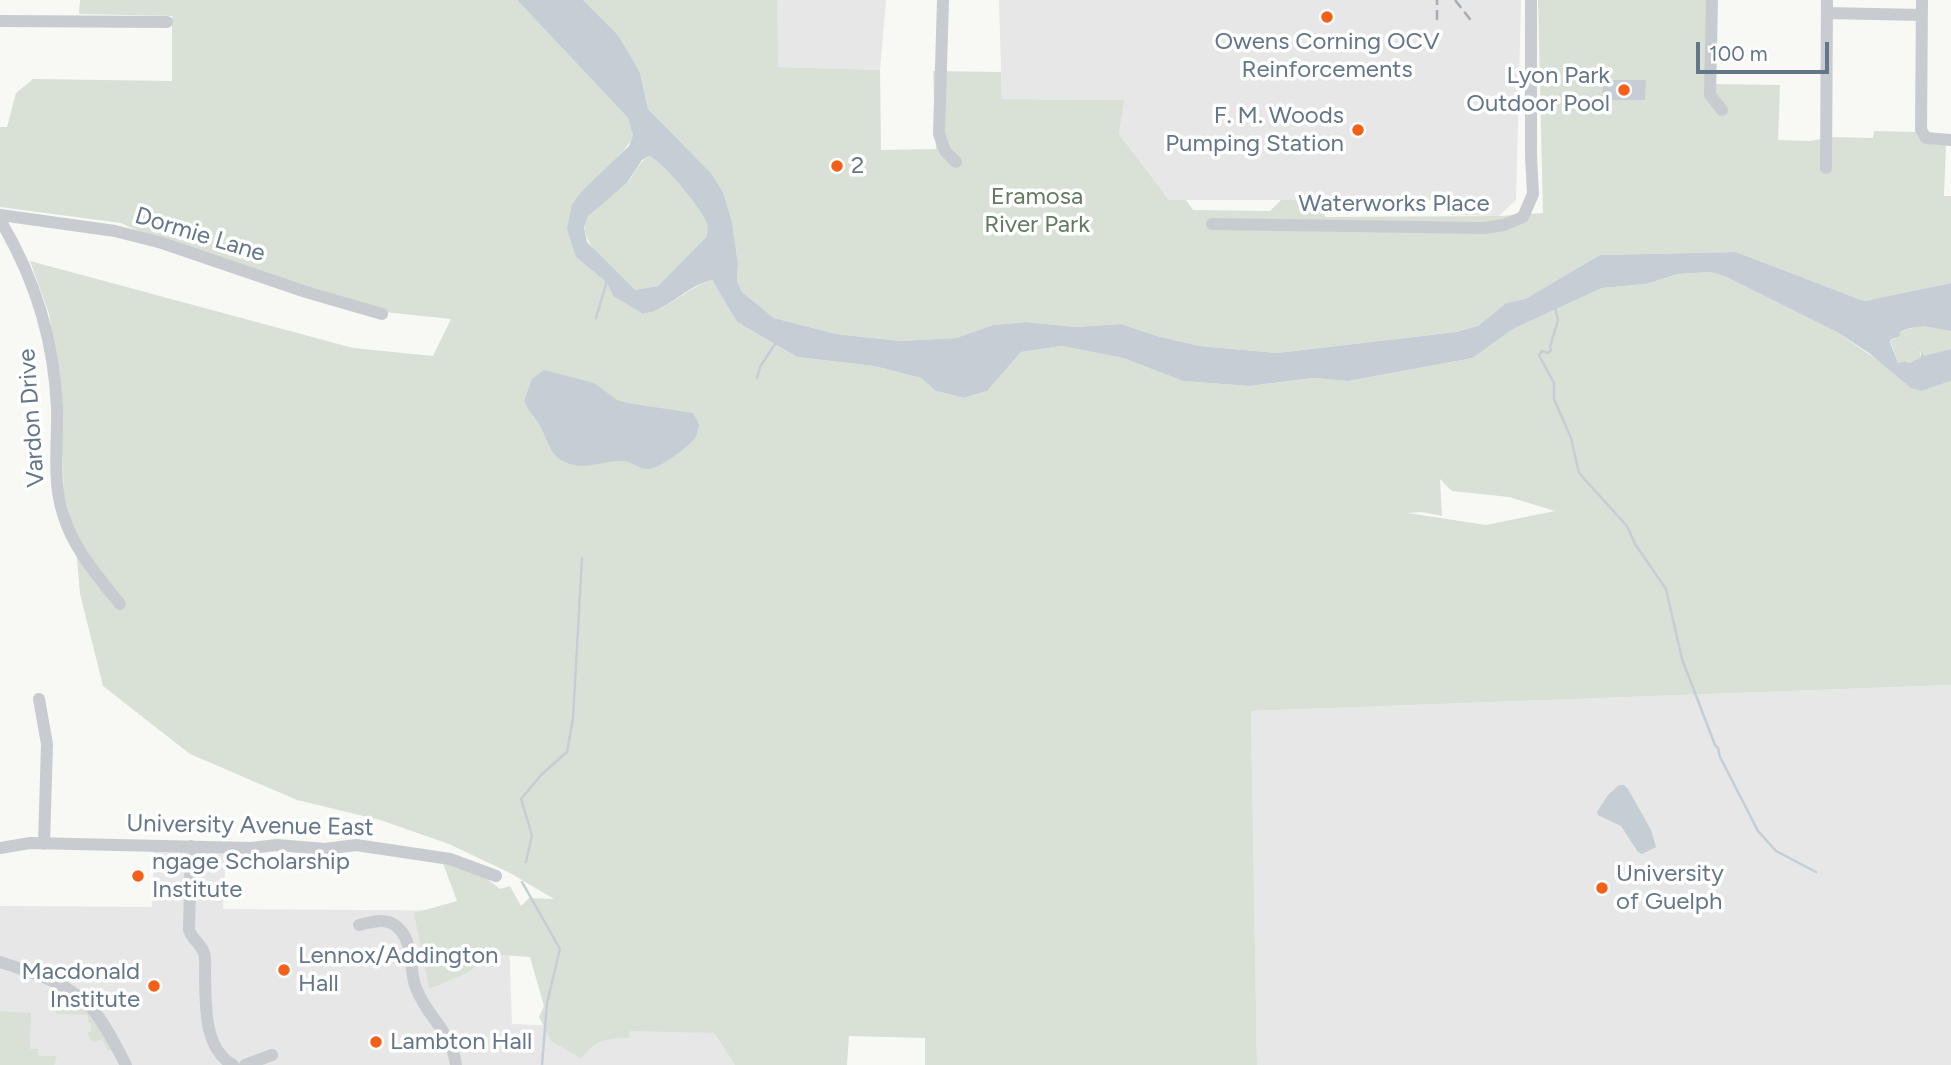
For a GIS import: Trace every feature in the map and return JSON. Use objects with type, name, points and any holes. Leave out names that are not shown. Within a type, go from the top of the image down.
[{"type":"street","points":[[943,0],[939,134],[945,151],[956,162]]},
{"type":"street","name":"Waterworks Place","points":[[1212,224],[1484,228],[1504,225],[1523,217],[1533,194],[1531,0]]},
{"type":"street","points":[[1712,0],[1710,95],[1722,110]]},
{"type":"street","points":[[1922,0],[1921,130],[1926,138],[1951,140]]},
{"type":"street","points":[[1826,168],[1827,7],[1922,15]]},
{"type":"street","points":[[0,21],[167,22]]},
{"type":"street","name":"Dormie Lane","points":[[0,217],[115,231],[162,243],[306,292],[382,314]]},
{"type":"street","name":"Vardon Drive","points":[[0,217],[27,269],[46,324],[57,404],[58,488],[63,517],[86,561],[120,604]]},
{"type":"street","points":[[39,699],[47,752],[44,844]]},
{"type":"street","name":"University Avenue East","points":[[0,848],[30,843],[251,848],[277,845],[325,849],[365,846],[450,859],[496,876]]},
{"type":"street","points":[[191,846],[189,930],[193,940],[204,952],[206,1007],[212,1038],[219,1053],[233,1065]]},
{"type":"street","points":[[359,925],[387,921],[402,932],[409,946],[417,992],[449,1038],[456,1065]]},
{"type":"street","points":[[0,962],[45,979],[80,998],[97,1016],[126,1065]]},
{"type":"street","points":[[245,1065],[272,1055]]},
{"type":"shaded area","points":[[517,0],[583,0],[618,35],[640,72],[648,109],[712,174],[723,192],[732,221],[738,264],[737,281],[742,292],[774,318],[836,334],[900,341],[956,338],[993,325],[1026,322],[1076,327],[1121,324],[1200,346],[1277,353],[1456,332],[1478,326],[1506,303],[1525,299],[1600,255],[1736,252],[1864,301],[1951,283],[1951,331],[1914,327],[1900,332],[1900,336],[1890,342],[1898,363],[1910,363],[1921,357],[1918,348],[1924,356],[1951,349],[1951,381],[1922,391],[1911,388],[1869,353],[1837,332],[1724,276],[1710,272],[1678,274],[1646,284],[1602,288],[1513,329],[1473,358],[1348,381],[1313,378],[1249,386],[1183,381],[1123,358],[1062,346],[1021,352],[987,391],[964,398],[936,391],[921,378],[874,366],[797,357],[737,322],[712,280],[694,287],[661,308],[643,314],[613,296],[607,283],[576,257],[567,229],[572,204],[629,146],[633,135],[628,118]],"holes":[[[649,156],[698,208],[707,224],[707,236],[658,286],[635,290],[587,242],[584,227],[588,216],[626,184],[642,160]]]},
{"type":"shaded area","points":[[777,0],[886,0],[880,70],[777,67]]},
{"type":"shaded area","points":[[999,0],[1521,0],[1516,200],[1499,216],[1450,215],[1449,200],[1169,200],[1119,134],[1123,100],[1002,99]]},
{"type":"shaded area","name":"Lyon Park Outdoor Pool","points":[[1603,80],[1646,80],[1645,100],[1602,100]]},
{"type":"shaded area","points":[[544,370],[594,383],[617,400],[627,403],[693,413],[699,424],[696,436],[673,457],[649,469],[624,461],[585,466],[569,464],[553,453],[524,401],[532,379]]},
{"type":"shaded area","name":"University of Guelph","points":[[1951,685],[1951,1065],[1257,1065],[1251,711]]},
{"type":"shaded area","points":[[1619,785],[1628,789],[1651,830],[1656,847],[1642,854],[1621,826],[1597,812],[1608,795]]},
{"type":"shaded area","points":[[154,850],[226,850],[223,909],[508,911],[512,1024],[714,1033],[735,1065],[0,1065],[0,906],[152,907]]},
{"type":"green space","points":[[80,0],[517,0],[628,118],[633,134],[631,140],[572,204],[576,257],[607,283],[613,296],[643,314],[661,308],[712,280],[737,322],[797,357],[874,366],[921,378],[936,391],[964,398],[987,391],[1021,352],[1062,346],[1123,358],[1183,381],[1249,386],[1313,378],[1348,381],[1473,358],[1513,329],[1602,288],[1646,284],[1678,274],[1710,272],[1724,276],[1837,332],[1922,391],[1951,381],[1951,685],[1251,711],[1257,1065],[925,1065],[925,1038],[849,1036],[847,1065],[735,1065],[714,1033],[630,1031],[629,1038],[602,1041],[581,1058],[551,1041],[539,1017],[544,1006],[530,957],[490,954],[469,972],[429,989],[414,913],[457,901],[441,858],[478,872],[500,889],[510,886],[521,906],[529,898],[554,899],[510,873],[449,844],[380,820],[297,800],[190,754],[103,686],[80,594],[75,536],[64,494],[58,372],[49,314],[30,261],[353,348],[433,356],[451,319],[384,312],[163,243],[121,223],[0,207],[0,127],[7,127],[16,93],[33,79],[172,81],[172,16],[79,14]],"holes":[[[1440,479],[1452,491],[1509,497],[1555,511],[1486,525],[1408,513],[1422,512],[1442,516]]]},
{"type":"green space","name":"Eramosa River Park","points":[[583,0],[777,0],[778,67],[880,70],[881,150],[936,149],[933,71],[1001,72],[1002,99],[1124,100],[1119,134],[1169,200],[1186,200],[1193,210],[1270,211],[1281,200],[1325,200],[1325,217],[1499,216],[1543,213],[1538,0],[1706,0],[1707,84],[1780,85],[1778,140],[1873,138],[1874,131],[1915,132],[1921,140],[1928,143],[1946,145],[1944,196],[1951,196],[1951,283],[1864,301],[1736,252],[1600,255],[1525,299],[1506,303],[1478,326],[1456,332],[1277,353],[1200,346],[1121,324],[1076,327],[1026,322],[993,325],[956,338],[900,341],[836,334],[774,318],[742,292],[737,281],[738,264],[732,221],[723,192],[712,174],[648,109],[640,72],[618,35]]},
{"type":"green space","points":[[649,156],[672,176],[698,208],[707,224],[707,236],[658,286],[635,290],[609,267],[592,247],[585,227],[590,212],[625,185],[641,162]]},
{"type":"green space","points":[[1918,326],[1951,331],[1951,349],[1924,357],[1919,350],[1921,357],[1910,363],[1898,363],[1890,340],[1895,339],[1900,332]]},
{"type":"green space","points":[[55,987],[88,1014],[112,1049],[108,1051],[102,1039],[95,1042],[90,1040],[88,1032],[91,1031],[91,1023],[88,1023],[88,1015],[56,1014],[56,995],[48,994],[49,989]]},
{"type":"green space","points":[[0,1011],[31,1013],[30,1049],[38,1049],[39,1056],[57,1056],[54,1065],[0,1065]]},
{"type":"waterway","points":[[596,318],[607,281]]},
{"type":"waterway","points":[[1555,308],[1558,320],[1551,350],[1548,353],[1542,351],[1539,355],[1554,383],[1554,399],[1571,438],[1579,473],[1627,526],[1635,544],[1666,589],[1682,659],[1720,757],[1758,831],[1776,851],[1816,872]]},
{"type":"waterway","points":[[757,378],[760,367],[775,344]]},
{"type":"waterway","points":[[526,862],[532,835],[521,799],[542,774],[567,752],[573,718],[582,558]]},
{"type":"waterway","points":[[522,882],[560,949],[547,1003],[542,1065]]},
{"type":"railway","points":[[1437,0],[1437,20]]},
{"type":"railway","points":[[1455,0],[1473,23]]},
{"type":"place","name":"Owens Corning OCV Reinforcements","points":[[1327,17]]},
{"type":"place","name":"Lyon Park Outdoor Pool","points":[[1624,90]]},
{"type":"place","name":"F. M. Woods Pumping Station","points":[[1358,130]]},
{"type":"place","name":"2","points":[[837,166]]},
{"type":"place","name":"ngage Scholarship Institute","points":[[138,876]]},
{"type":"place","name":"University of Guelph","points":[[1602,888]]},
{"type":"place","name":"Lennox/Addington Hall","points":[[284,970]]},
{"type":"place","name":"Macdonald Institute","points":[[154,986]]},
{"type":"place","name":"Lambton Hall","points":[[376,1042]]}]
